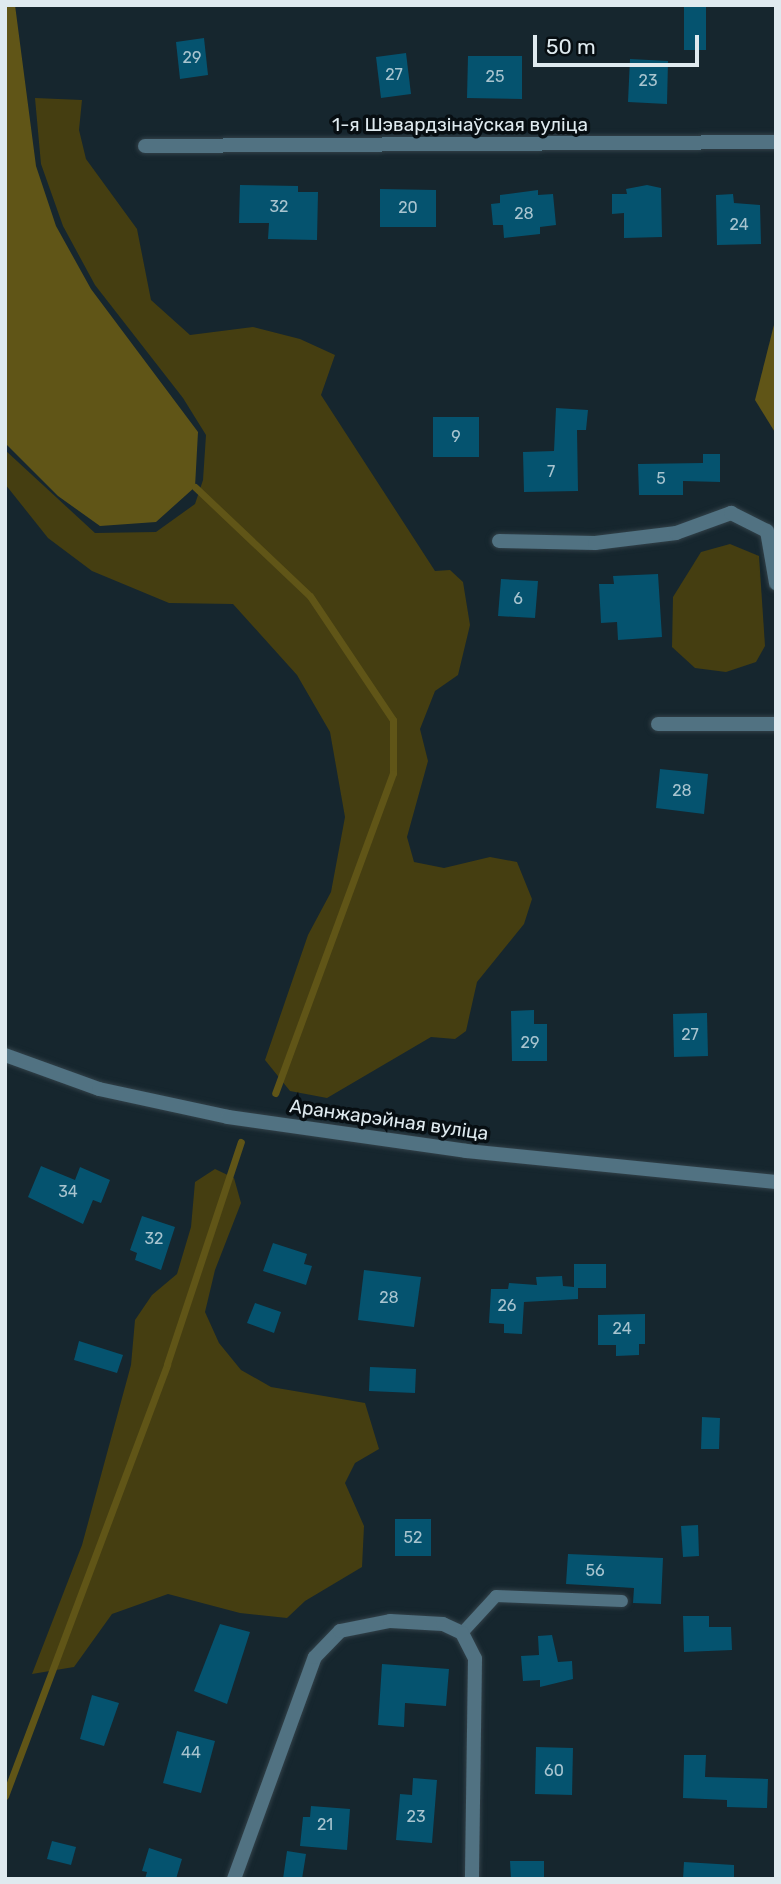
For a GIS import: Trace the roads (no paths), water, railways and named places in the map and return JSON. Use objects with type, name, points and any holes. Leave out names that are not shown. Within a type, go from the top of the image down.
[{"type":"street","name":"1-я Шэвардзінаўская вуліца","points":[[145,146],[776,142]]},
{"type":"street","points":[[499,541],[595,543],[676,533],[731,513],[767,531],[776,583]]},
{"type":"street","points":[[658,724],[776,724]]},
{"type":"street","name":"Аранжарэйная вуліца","points":[[5,1055],[99,1089],[228,1116],[466,1151],[776,1182]]},
{"type":"street","points":[[234,1879],[315,1657],[340,1631],[390,1621],[443,1624],[462,1633],[475,1659],[472,1879]]},
{"type":"lane","points":[[462,1633],[496,1596],[622,1601]]},
{"type":"waterway","points":[[195,487],[310,596],[393,720],[393,773],[275,1093]]},
{"type":"waterway","points":[[5,1796],[167,1364],[241,1142]]}]
